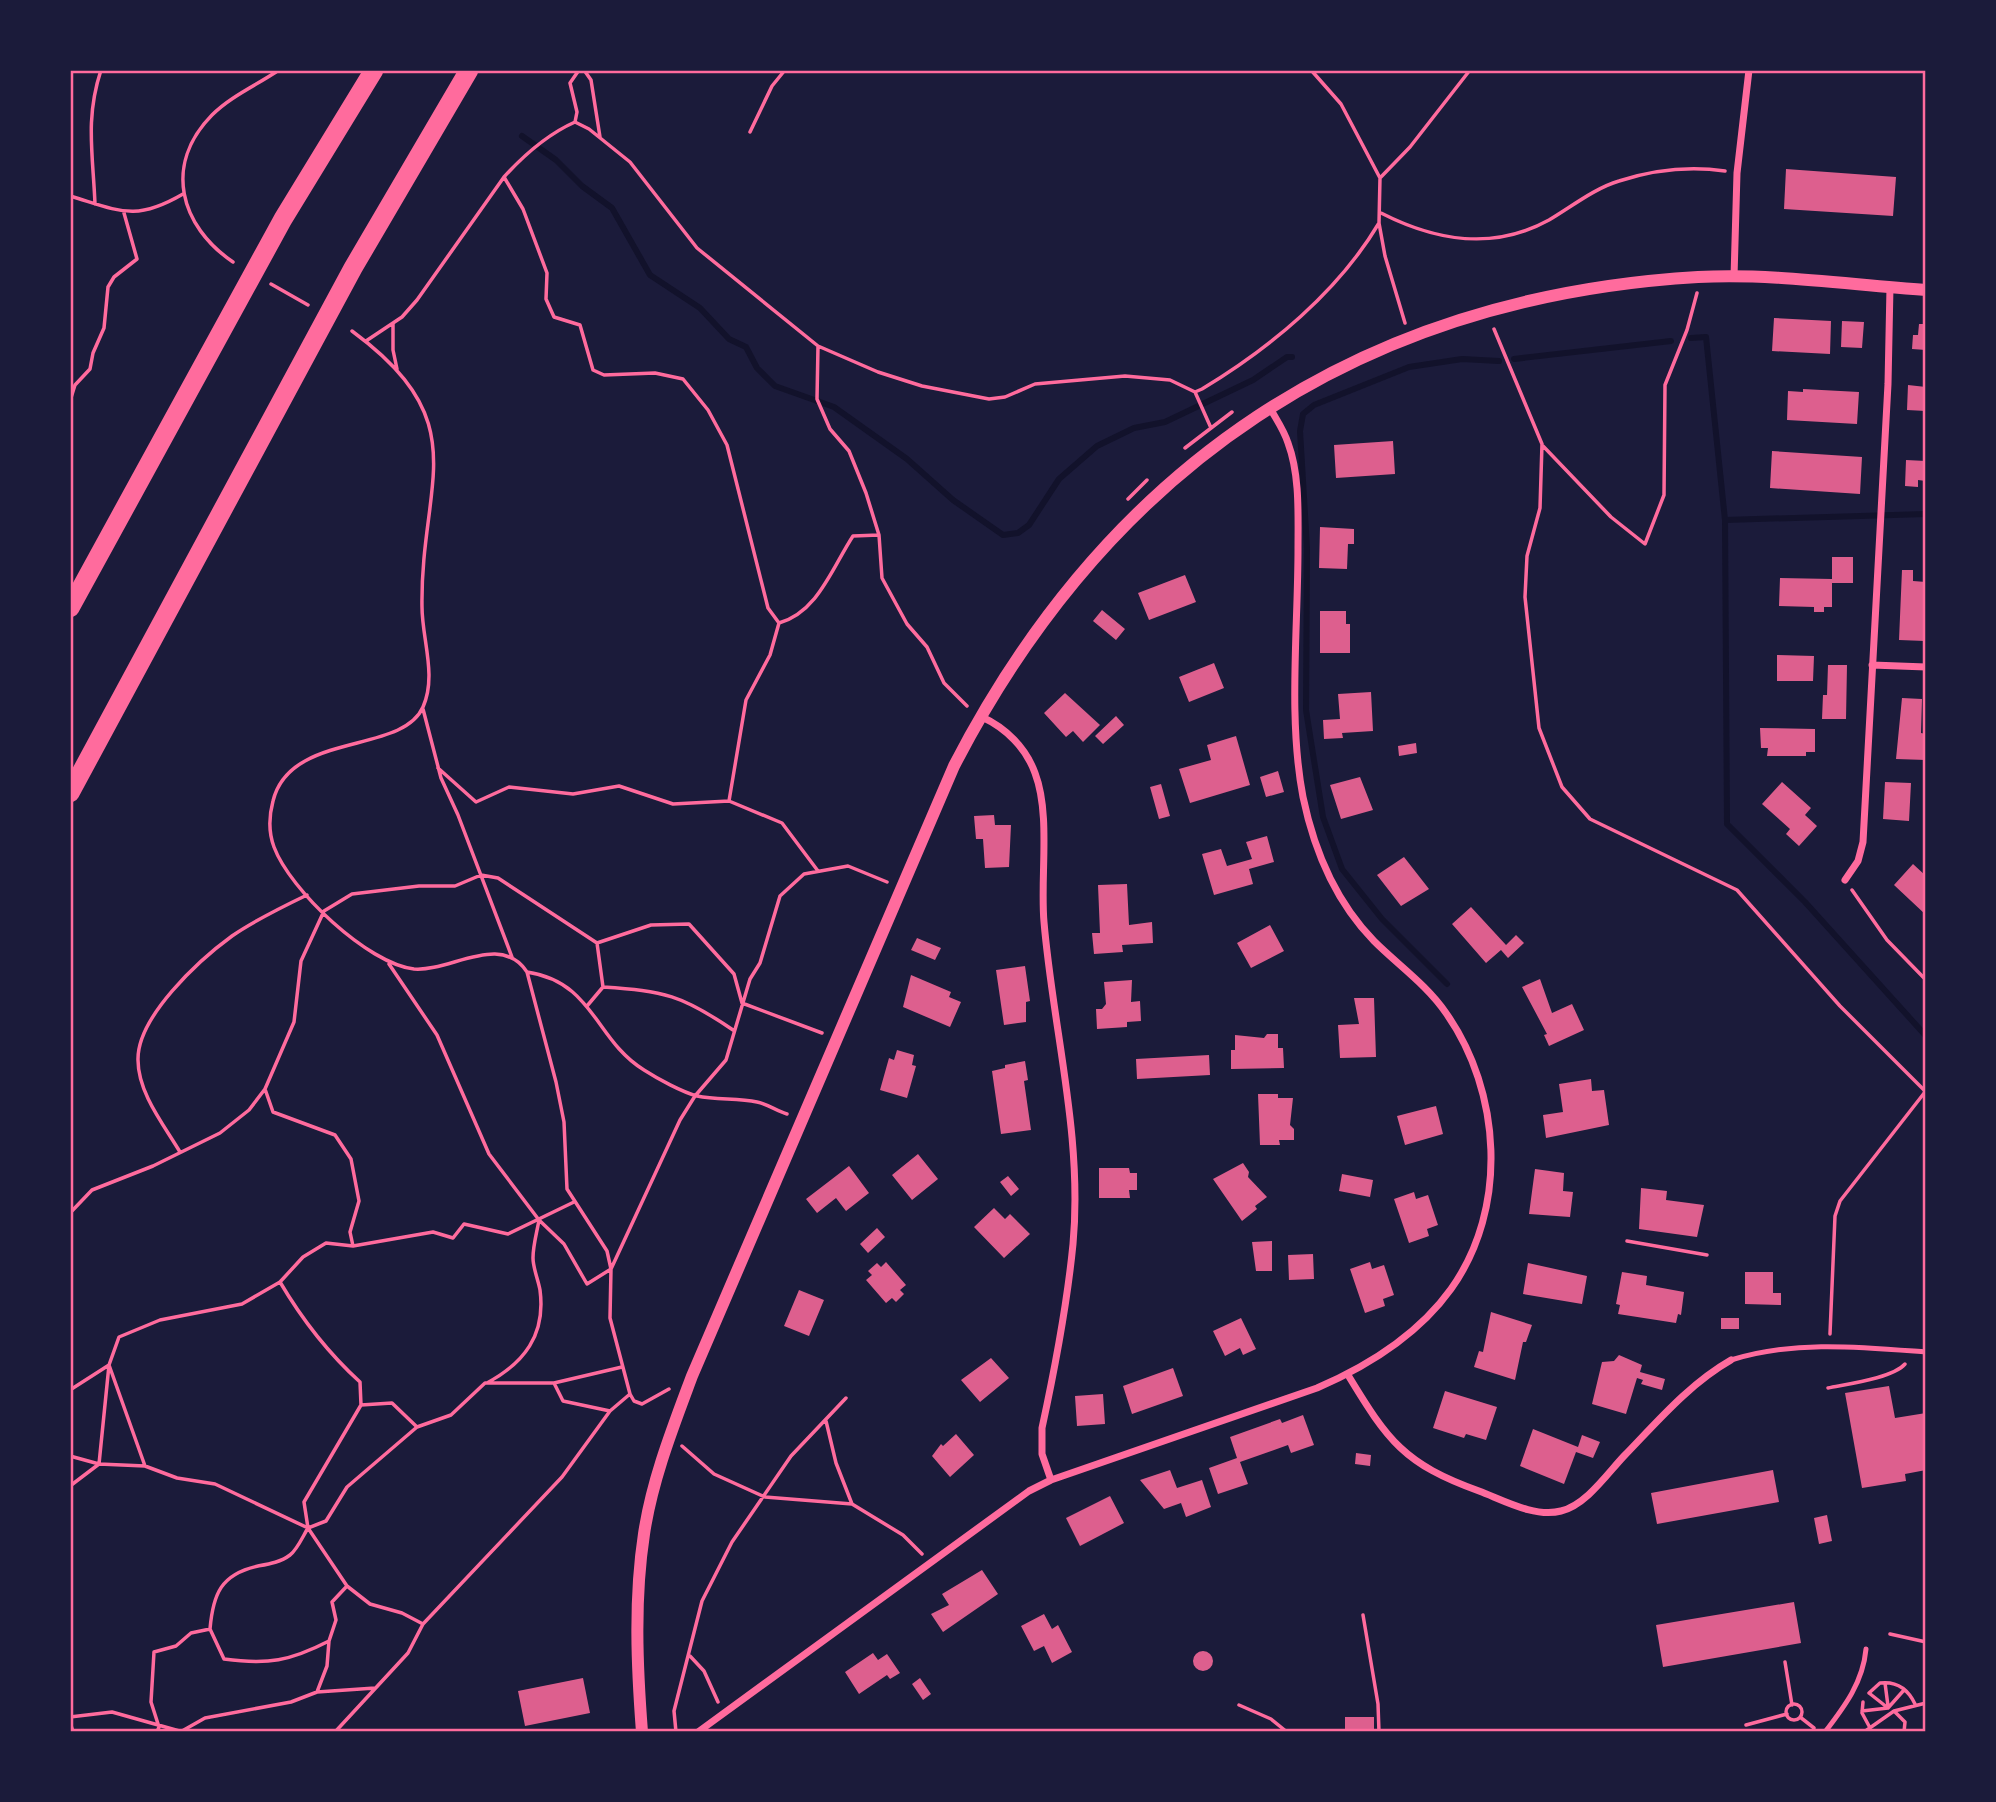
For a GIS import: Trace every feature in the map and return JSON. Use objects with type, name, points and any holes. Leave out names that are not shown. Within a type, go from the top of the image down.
[{"type":"highway","points":[[70,608],[283,219],[374,70]]},
{"type":"highway","points":[[70,793],[346,279],[469,70]]},
{"type":"street","points":[[1734,278],[1737,173],[1749,70]]},
{"type":"street","points":[[642,1732],[637,1670],[640,1569],[652,1497],[670,1436],[804,1112],[954,766],[980,716],[1043,619],[1072,582],[1146,503],[1221,441],[1270,408],[1334,371],[1410,337],[1487,312],[1597,287],[1702,277],[1926,290]]},
{"type":"street","points":[[1845,880],[1858,861],[1863,842],[1888,384],[1890,287]]},
{"type":"street","points":[[698,1732],[929,1561],[1029,1491],[1051,1480],[1348,1375],[1381,1355],[1422,1323],[1464,1269],[1474,1247],[1486,1196],[1492,1137],[1484,1093],[1465,1043],[1445,1011],[1356,922],[1329,877],[1316,847],[1303,795],[1297,729],[1298,508],[1288,443],[1270,408]]},
{"type":"street","points":[[1872,665],[1926,667]]},
{"type":"street","points":[[980,716],[1000,726],[1014,740],[1029,760],[1040,791],[1044,923],[1074,1153],[1073,1245],[1041,1442],[1045,1468],[1051,1480]]},
{"type":"street","points":[[1348,1375],[1388,1437],[1416,1463],[1470,1488],[1546,1513],[1562,1511],[1588,1494],[1706,1374],[1731,1360]]},
{"type":"lane","points":[[1731,1360],[1780,1348],[1926,1352]]},
{"type":"lane","points":[[1825,1732],[1853,1694],[1865,1663],[1866,1649]]},
{"type":"path","points":[[95,204],[89,130],[93,93],[101,70]]},
{"type":"path","points":[[233,262],[204,240],[183,194],[185,163],[202,127],[229,100],[279,70]]},
{"type":"path","points":[[366,341],[393,323],[417,300],[504,177],[533,149],[575,122],[577,112],[570,83],[582,70],[591,80],[600,137]]},
{"type":"path","points":[[750,132],[772,86],[785,70]]},
{"type":"path","points":[[1195,392],[1277,340],[1363,251],[1379,223],[1380,178],[1341,104],[1311,70]]},
{"type":"path","points":[[1380,178],[1409,147],[1470,70]]},
{"type":"path","points":[[575,122],[600,137],[630,162],[697,248],[818,346],[911,382],[989,399],[1005,397],[1035,384],[1125,376],[1170,380],[1195,392],[1210,426],[1221,441]]},
{"type":"path","points":[[1381,213],[1412,229],[1438,236],[1468,240],[1490,239],[1521,233],[1618,181],[1682,169],[1701,168],[1737,173]]},
{"type":"path","points":[[504,177],[523,209],[547,273],[547,299],[554,317],[580,325],[593,370],[604,375],[655,373],[683,379],[708,410],[727,445],[768,608],[779,623]]},
{"type":"path","points":[[70,196],[124,213],[157,209],[183,194]]},
{"type":"path","points":[[70,401],[75,385],[90,369],[106,322],[108,287],[114,277],[137,258],[124,213]]},
{"type":"path","points":[[1379,223],[1388,268],[1410,337]]},
{"type":"path","points":[[1487,312],[1542,444],[1611,517],[1645,544],[1664,495],[1665,385],[1687,330],[1702,277]]},
{"type":"path","points":[[270,283],[309,305]]},
{"type":"path","points":[[1394,329],[1417,320]]},
{"type":"path","points":[[393,323],[393,350],[398,371]]},
{"type":"path","points":[[352,331],[398,371],[413,389],[430,429],[436,475],[422,607],[429,686],[423,708],[438,768],[512,957],[527,972],[564,1122],[565,1175],[574,1202],[607,1251],[611,1269],[610,1318],[631,1394],[634,1401],[642,1404],[673,1387],[668,1399]]},
{"type":"path","points":[[818,346],[817,399],[830,429],[849,451],[879,536],[881,578],[907,624],[927,647],[944,683],[967,706]]},
{"type":"path","points":[[1182,450],[1210,426],[1243,405]]},
{"type":"path","points":[[1542,444],[1540,509],[1527,556],[1525,597],[1539,728],[1562,788],[1590,819],[1737,890],[1840,1006],[1926,1091],[1840,1201],[1835,1216],[1829,1348]]},
{"type":"path","points":[[1121,506],[1153,474]]},
{"type":"path","points":[[779,623],[798,617],[814,601],[853,536],[879,536]]},
{"type":"path","points":[[729,802],[747,700],[770,654],[779,623]]},
{"type":"path","points":[[961,719],[973,696]]},
{"type":"path","points":[[423,708],[402,727],[317,754],[293,769],[275,791],[268,819],[274,847],[286,870],[307,895],[367,952],[388,962],[414,969],[477,956],[496,954],[512,957]]},
{"type":"path","points":[[438,768],[476,802],[509,787],[573,794],[619,786],[673,804],[729,802],[782,823],[818,871]]},
{"type":"path","points":[[388,962],[437,1035],[489,1154],[538,1220],[564,1244],[587,1284],[611,1269],[680,1120],[695,1096],[726,1060],[733,1030],[750,979],[760,963],[780,896],[804,874],[848,866],[887,882],[883,891]]},
{"type":"path","points":[[70,1213],[92,1190],[220,1133],[249,1110],[265,1089],[294,1022],[301,961],[324,911],[352,894],[419,886],[455,886],[481,875],[498,878],[597,943],[603,987],[587,1006]]},
{"type":"path","points":[[1845,880],[1887,940],[1926,980]]},
{"type":"path","points":[[180,1152],[146,1096],[138,1061],[141,1037],[155,1012],[197,965],[232,936],[307,895]]},
{"type":"path","points":[[597,943],[651,926],[689,924],[734,974],[742,1003]]},
{"type":"path","points":[[527,972],[548,975],[563,982],[587,1006],[613,1041],[643,1070],[695,1096],[757,1102],[786,1114],[804,1112]]},
{"type":"path","points":[[603,987],[671,995],[701,1008],[733,1030]]},
{"type":"path","points":[[742,1003],[822,1033]]},
{"type":"path","points":[[817,1046],[827,1020]]},
{"type":"path","points":[[265,1089],[273,1112],[335,1135],[351,1159],[359,1201],[350,1232],[353,1246]]},
{"type":"path","points":[[786,1114],[791,1103]]},
{"type":"path","points":[[70,1486],[99,1464],[109,1365],[119,1337],[160,1320],[242,1304],[280,1282],[303,1257],[326,1243],[353,1246],[433,1232],[453,1238],[464,1224],[509,1234],[574,1202]]},
{"type":"path","points":[[329,1641],[296,1658],[259,1664],[224,1660],[209,1629],[213,1599],[225,1581],[245,1569],[276,1562],[291,1554],[308,1528],[326,1521],[347,1487],[417,1427],[451,1415],[485,1384],[513,1368],[527,1351],[537,1325],[540,1293],[533,1259],[538,1220]]},
{"type":"path","points":[[1627,1241],[1707,1255]]},
{"type":"path","points":[[280,1282],[300,1317],[326,1350],[360,1382],[360,1405],[304,1502],[308,1528],[348,1586],[370,1604],[401,1612],[423,1624]]},
{"type":"path","points":[[1828,1388],[1901,1368],[1915,1352]]},
{"type":"path","points":[[70,1390],[109,1365]]},
{"type":"path","points":[[109,1365],[145,1466]]},
{"type":"path","points":[[485,1384],[554,1383],[622,1367]]},
{"type":"path","points":[[554,1383],[563,1401],[611,1412]]},
{"type":"path","points":[[335,1732],[408,1653],[423,1624],[562,1477],[611,1412],[631,1394]]},
{"type":"path","points":[[677,1732],[674,1711],[702,1601],[732,1542],[791,1456],[846,1398]]},
{"type":"path","points":[[360,1405],[392,1403],[417,1427]]},
{"type":"path","points":[[825,1421],[836,1463],[852,1504]]},
{"type":"path","points":[[670,1436],[714,1474],[765,1497],[852,1504],[903,1535],[929,1561]]},
{"type":"path","points":[[70,1457],[99,1464],[145,1466],[177,1478],[215,1484],[308,1528]]},
{"type":"path","points":[[317,1692],[327,1667],[329,1641],[336,1620],[332,1602],[348,1586]]},
{"type":"path","points":[[1363,1615],[1372,1663],[1379,1732]]},
{"type":"path","points":[[158,1730],[151,1702],[154,1652],[176,1646],[191,1633],[209,1629]]},
{"type":"path","points":[[1890,1634],[1926,1642]]},
{"type":"path","points":[[690,1656],[704,1671],[722,1713]]},
{"type":"path","points":[[1746,1725],[1787,1714],[1792,1705],[1784,1662]]},
{"type":"path","points":[[1885,1683],[1891,1711]]},
{"type":"path","points":[[1869,1727],[1862,1711],[1869,1693],[1885,1683],[1896,1684],[1905,1689],[1915,1704]]},
{"type":"path","points":[[73,1732],[70,1719],[112,1712],[158,1730],[183,1731],[205,1718],[291,1702],[317,1692],[377,1688]]},
{"type":"path","points":[[1864,1732],[1891,1711],[1905,1689]]},
{"type":"path","points":[[1869,1693],[1905,1722],[1904,1732]]},
{"type":"path","points":[[1862,1711],[1891,1711],[1926,1703]]},
{"type":"path","points":[[1239,1705],[1272,1719],[1287,1732]]},
{"type":"path","points":[[1792,1705],[1801,1708],[1800,1717]]},
{"type":"path","points":[[1787,1714],[1793,1720],[1800,1717]]},
{"type":"path","points":[[1800,1717],[1818,1732]]},
{"type":"building","points":[[1786,169],[1896,177],[1893,216],[1784,209]]},
{"type":"building","points":[[1774,318],[1831,321],[1830,354],[1772,351]]},
{"type":"building","points":[[1842,321],[1864,322],[1862,348],[1841,347]]},
{"type":"building","points":[[1919,324],[1926,324],[1926,350],[1912,349],[1913,335],[1918,335]]},
{"type":"building","points":[[1908,385],[1926,387],[1926,411],[1907,410]]},
{"type":"building","points":[[1803,389],[1859,392],[1857,424],[1787,420],[1788,391],[1803,392]]},
{"type":"building","points":[[1393,441],[1395,474],[1336,478],[1334,445]]},
{"type":"building","points":[[1772,451],[1862,457],[1860,494],[1770,488]]},
{"type":"building","points":[[1906,460],[1926,461],[1926,481],[1918,480],[1918,487],[1905,486]]},
{"type":"building","points":[[1320,527],[1354,529],[1354,544],[1348,544],[1347,569],[1319,568]]},
{"type":"building","points":[[1832,557],[1853,557],[1853,583],[1832,583],[1832,607],[1824,607],[1824,612],[1814,612],[1814,607],[1779,606],[1780,578],[1832,579]]},
{"type":"building","points":[[1902,570],[1913,570],[1913,581],[1926,582],[1925,641],[1899,640]]},
{"type":"building","points":[[1185,575],[1196,602],[1149,620],[1138,593]]},
{"type":"building","points":[[1102,610],[1125,629],[1116,640],[1093,621]]},
{"type":"building","points":[[1320,611],[1346,611],[1346,624],[1350,624],[1350,653],[1320,653]]},
{"type":"building","points":[[1777,655],[1814,656],[1813,681],[1777,681]]},
{"type":"building","points":[[1214,663],[1224,688],[1189,702],[1179,677]]},
{"type":"building","points":[[1828,665],[1847,665],[1846,719],[1822,719],[1823,695],[1827,695]]},
{"type":"building","points":[[1371,692],[1373,731],[1342,733],[1343,738],[1324,739],[1323,720],[1340,719],[1338,694]]},
{"type":"building","points":[[1065,693],[1100,725],[1083,742],[1073,731],[1066,737],[1044,713]]},
{"type":"building","points":[[1902,698],[1922,699],[1921,733],[1926,734],[1926,760],[1896,759]]},
{"type":"building","points":[[1116,716],[1124,725],[1103,744],[1095,736]]},
{"type":"building","points":[[1760,728],[1815,729],[1815,752],[1806,752],[1806,756],[1767,756],[1768,748],[1761,748]]},
{"type":"building","points":[[1236,736],[1250,785],[1190,803],[1179,769],[1211,760],[1207,745]]},
{"type":"building","points":[[1416,743],[1417,753],[1399,756],[1398,746]]},
{"type":"building","points":[[1278,771],[1284,792],[1266,797],[1260,777]]},
{"type":"building","points":[[1360,777],[1373,810],[1341,819],[1330,785]]},
{"type":"building","points":[[1782,782],[1811,808],[1805,815],[1817,826],[1799,846],[1786,834],[1790,829],[1762,804]]},
{"type":"building","points":[[1885,782],[1911,783],[1909,821],[1883,819]]},
{"type":"building","points":[[1161,784],[1170,816],[1159,819],[1150,787]]},
{"type":"building","points":[[994,815],[995,825],[1011,825],[1009,867],[985,868],[983,839],[976,839],[974,816]]},
{"type":"building","points":[[1267,836],[1274,862],[1249,869],[1253,884],[1214,895],[1202,854],[1221,849],[1227,866],[1252,859],[1246,842]]},
{"type":"building","points":[[1404,857],[1429,889],[1401,906],[1377,875]]},
{"type":"building","points":[[1913,864],[1926,876],[1926,915],[1894,885]]},
{"type":"building","points":[[1127,884],[1129,925],[1152,922],[1153,943],[1122,945],[1123,952],[1094,954],[1092,933],[1100,933],[1098,885]]},
{"type":"building","points":[[1471,907],[1506,945],[1516,935],[1524,943],[1508,958],[1501,950],[1486,963],[1452,924]]},
{"type":"building","points":[[1270,925],[1284,951],[1251,968],[1237,943]]},
{"type":"building","points":[[917,938],[941,948],[935,960],[911,950]]},
{"type":"building","points":[[1025,966],[1030,1001],[1026,1002],[1026,1022],[1004,1025],[996,970]]},
{"type":"building","points":[[911,975],[951,992],[949,997],[961,1002],[950,1027],[903,1007]]},
{"type":"building","points":[[1540,979],[1552,1013],[1572,1004],[1584,1030],[1549,1046],[1544,1035],[1547,1034],[1522,987]]},
{"type":"building","points":[[1132,980],[1131,1002],[1140,1001],[1141,1021],[1127,1022],[1127,1027],[1097,1029],[1096,1009],[1102,1009],[1106,1004],[1104,982]]},
{"type":"building","points":[[1354,998],[1374,998],[1376,1057],[1340,1058],[1338,1025],[1359,1024]]},
{"type":"building","points":[[1267,1034],[1278,1034],[1278,1048],[1283,1048],[1284,1068],[1231,1069],[1231,1050],[1235,1050],[1235,1035],[1264,1038]]},
{"type":"building","points":[[897,1050],[914,1055],[912,1065],[916,1066],[907,1098],[880,1090],[889,1058],[894,1060]]},
{"type":"building","points":[[1209,1055],[1210,1075],[1137,1079],[1136,1059]]},
{"type":"building","points":[[1025,1061],[1028,1080],[1024,1081],[1031,1130],[1001,1134],[992,1071]]},
{"type":"building","points":[[1591,1079],[1592,1091],[1604,1090],[1609,1125],[1546,1138],[1543,1115],[1563,1112],[1559,1084]]},
{"type":"building","points":[[1258,1094],[1278,1094],[1278,1098],[1293,1098],[1290,1125],[1294,1129],[1294,1140],[1279,1140],[1280,1145],[1260,1145]]},
{"type":"building","points":[[1436,1106],[1443,1134],[1405,1145],[1397,1116]]},
{"type":"building","points":[[918,1154],[938,1179],[912,1200],[892,1175]]},
{"type":"building","points":[[1243,1163],[1249,1172],[1248,1177],[1267,1197],[1242,1221],[1213,1179]]},
{"type":"building","points":[[849,1166],[869,1193],[846,1211],[836,1198],[817,1213],[806,1199]]},
{"type":"building","points":[[1099,1168],[1129,1168],[1130,1173],[1137,1173],[1137,1190],[1129,1190],[1130,1198],[1099,1198]]},
{"type":"building","points":[[1535,1169],[1564,1173],[1563,1191],[1573,1192],[1570,1217],[1529,1214]]},
{"type":"building","points":[[1342,1174],[1373,1180],[1370,1197],[1339,1191]]},
{"type":"building","points":[[1008,1176],[1019,1189],[1011,1196],[1000,1182]]},
{"type":"building","points":[[1641,1188],[1667,1191],[1666,1200],[1704,1205],[1697,1237],[1639,1229]]},
{"type":"building","points":[[1414,1192],[1416,1199],[1428,1195],[1438,1225],[1427,1229],[1429,1236],[1409,1243],[1394,1199]]},
{"type":"building","points":[[994,1208],[1005,1219],[1010,1214],[1030,1234],[1004,1258],[974,1227]]},
{"type":"building","points":[[877,1228],[885,1237],[868,1253],[860,1244]]},
{"type":"building","points":[[1272,1241],[1272,1271],[1256,1271],[1252,1242]]},
{"type":"building","points":[[1313,1254],[1314,1279],[1289,1280],[1288,1255]]},
{"type":"building","points":[[886,1262],[906,1285],[900,1290],[904,1294],[896,1302],[892,1298],[886,1303],[866,1280],[872,1275],[868,1271],[877,1263],[881,1267]]},
{"type":"building","points":[[1370,1262],[1372,1269],[1384,1265],[1394,1295],[1383,1299],[1385,1306],[1365,1313],[1350,1269]]},
{"type":"building","points":[[1528,1263],[1587,1276],[1582,1304],[1523,1294]]},
{"type":"building","points":[[1622,1272],[1647,1276],[1646,1285],[1684,1292],[1681,1315],[1678,1314],[1676,1323],[1618,1314],[1620,1305],[1616,1304]]},
{"type":"building","points":[[1745,1272],[1773,1272],[1773,1293],[1781,1293],[1781,1305],[1745,1304]]},
{"type":"building","points":[[799,1290],[824,1300],[809,1336],[784,1326]]},
{"type":"building","points":[[1491,1312],[1532,1325],[1526,1342],[1523,1342],[1515,1380],[1474,1367],[1479,1351],[1483,1352]]},
{"type":"building","points":[[1241,1318],[1256,1349],[1243,1355],[1240,1348],[1225,1356],[1213,1331]]},
{"type":"building","points":[[1721,1318],[1739,1318],[1739,1329],[1721,1329]]},
{"type":"building","points":[[1619,1355],[1642,1365],[1640,1372],[1665,1379],[1662,1390],[1641,1384],[1643,1380],[1637,1378],[1626,1414],[1592,1404],[1602,1362],[1614,1361]]},
{"type":"building","points":[[991,1358],[1009,1378],[980,1402],[961,1380]]},
{"type":"building","points":[[1173,1368],[1183,1396],[1132,1414],[1123,1386]]},
{"type":"building","points":[[1889,1386],[1895,1418],[1926,1413],[1926,1470],[1905,1474],[1906,1481],[1862,1488],[1845,1393]]},
{"type":"building","points":[[1445,1391],[1497,1407],[1486,1440],[1466,1434],[1464,1438],[1433,1428]]},
{"type":"building","points":[[1103,1394],[1105,1424],[1077,1426],[1075,1396]]},
{"type":"building","points":[[1303,1415],[1314,1445],[1291,1453],[1288,1445],[1240,1462],[1248,1484],[1218,1494],[1209,1468],[1237,1458],[1230,1437],[1280,1419],[1282,1423]]},
{"type":"building","points":[[1533,1429],[1578,1447],[1582,1435],[1600,1442],[1593,1458],[1576,1452],[1564,1484],[1520,1466]]},
{"type":"building","points":[[956,1434],[974,1455],[950,1477],[932,1456],[941,1444],[943,1446]]},
{"type":"building","points":[[1356,1453],[1371,1455],[1370,1466],[1355,1464]]},
{"type":"building","points":[[1170,1470],[1177,1488],[1202,1480],[1211,1507],[1186,1517],[1181,1503],[1164,1509],[1140,1480]]},
{"type":"building","points":[[1773,1470],[1779,1502],[1657,1524],[1651,1493]]},
{"type":"building","points":[[1110,1496],[1124,1523],[1080,1546],[1066,1518]]},
{"type":"building","points":[[1827,1515],[1832,1541],[1819,1544],[1814,1518]]},
{"type":"building","points":[[982,1570],[998,1594],[943,1632],[931,1614],[949,1605],[942,1594]]},
{"type":"building","points":[[1794,1602],[1801,1643],[1663,1667],[1656,1625]]},
{"type":"building","points":[[1044,1614],[1052,1629],[1058,1625],[1072,1652],[1052,1663],[1044,1646],[1034,1651],[1021,1626]]},
{"type":"building","points":[[1203,1651],[1210,1654],[1213,1661],[1210,1668],[1203,1671],[1196,1668],[1193,1661],[1196,1654]]},
{"type":"building","points":[[873,1653],[878,1660],[887,1654],[900,1673],[890,1679],[887,1675],[859,1694],[845,1672]]},
{"type":"building","points":[[583,1678],[590,1713],[525,1726],[518,1691]]},
{"type":"building","points":[[920,1678],[931,1694],[923,1700],[912,1684]]},
{"type":"building","points":[[1345,1717],[1374,1717],[1374,1732],[1345,1732]]},
{"type":"waterway","points":[[522,136],[556,160],[582,186],[612,208],[650,275],[700,308],[729,339],[746,347],[757,368],[775,386],[834,407],[907,459],[953,500],[1003,535],[1018,533],[1029,525],[1059,479],[1097,446],[1134,428],[1165,422],[1253,380],[1287,357],[1292,357]]},
{"type":"waterway","points":[[1691,338],[1706,337],[1725,520],[1727,824],[1805,902],[1926,1036]]},
{"type":"waterway","points":[[1514,359],[1671,341]]},
{"type":"waterway","points":[[1447,984],[1382,919],[1342,869],[1323,817],[1306,710],[1307,548],[1300,431],[1303,414],[1314,405],[1409,367],[1462,359],[1499,361]]},
{"type":"waterway","points":[[1725,520],[1926,514]]}]
